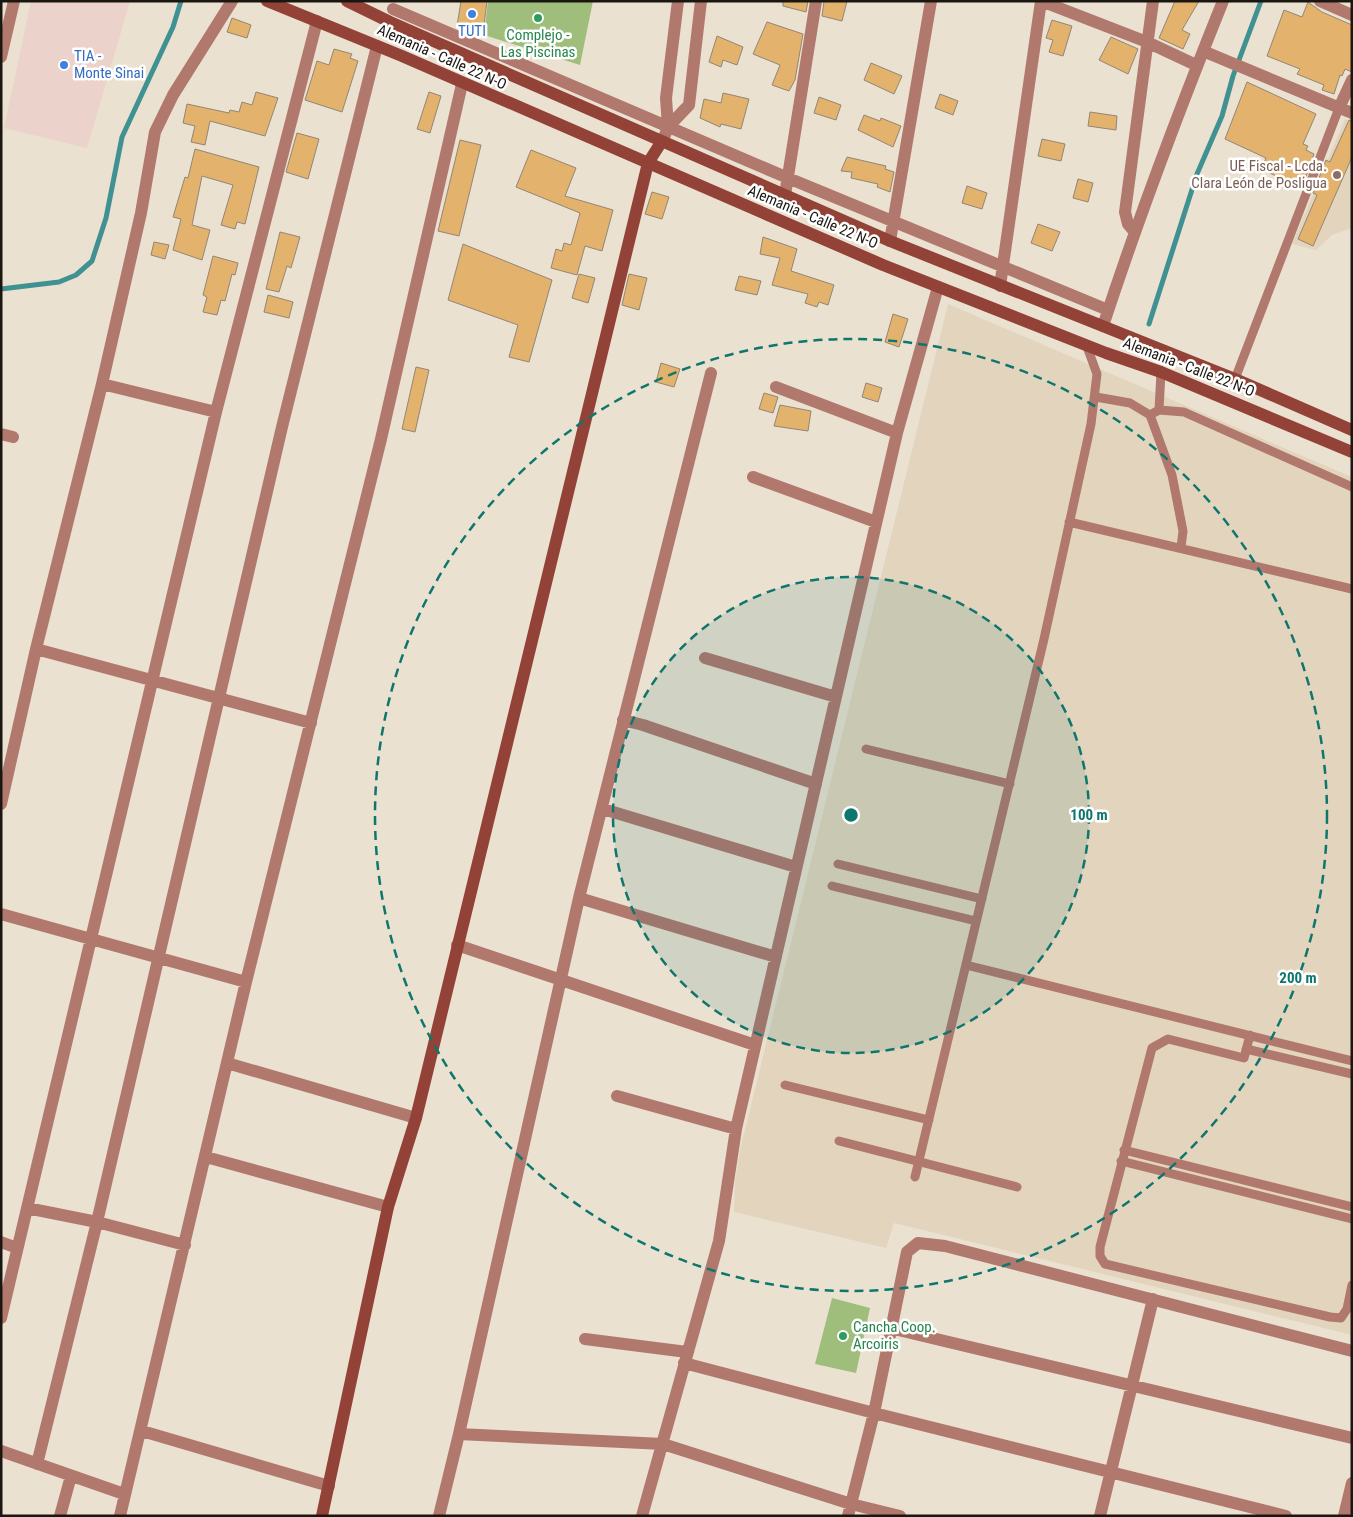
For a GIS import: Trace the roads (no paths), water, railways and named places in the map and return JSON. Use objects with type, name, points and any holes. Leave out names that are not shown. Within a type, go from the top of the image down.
[{"type":"street","points":[[1,57],[14,1]]},
{"type":"street","points":[[1,804],[36,649],[102,384],[141,214],[156,132],[173,95],[232,1]]},
{"type":"street","name":"Alemania - Calle 22 N-O","points":[[267,1],[317,20],[648,164],[938,287],[1161,372],[1352,452]]},
{"type":"street","name":"Alemania - Calle 22 N-O","points":[[348,1],[390,22],[890,241],[1235,379],[1352,430]]},
{"type":"street","points":[[668,127],[666,98],[678,1]]},
{"type":"street","points":[[322,1516],[388,1207],[416,1118],[648,164],[668,127],[689,105],[701,1]]},
{"type":"street","points":[[785,195],[816,1]]},
{"type":"street","points":[[890,241],[931,1]]},
{"type":"street","points":[[1000,286],[1041,1],[1147,42],[1196,65]]},
{"type":"street","points":[[1134,232],[1128,224],[1125,212],[1153,1]]},
{"type":"street","points":[[1103,326],[1134,232],[1196,65],[1222,1]]},
{"type":"street","points":[[1320,1],[1352,15]]},
{"type":"street","points":[[390,22],[394,5],[668,127],[894,223],[1108,310]]},
{"type":"street","points":[[1,1318],[216,412],[317,20]]},
{"type":"street","points":[[37,1464],[97,1222],[282,427],[377,46]]},
{"type":"street","points":[[1202,51],[1352,113]]},
{"type":"street","points":[[1340,108],[1352,80]]},
{"type":"street","points":[[120,1516],[124,1494],[142,1431],[246,982],[382,438],[462,84]]},
{"type":"street","points":[[642,1516],[719,1241],[736,1129],[755,1045],[897,433],[938,287]]},
{"type":"street","points":[[439,1516],[579,898],[603,809],[623,720],[711,373]]},
{"type":"street","points":[[102,384],[216,412]]},
{"type":"street","points":[[776,387],[897,433]]},
{"type":"street","points":[[754,478],[876,522]]},
{"type":"street","points":[[36,649],[311,723]]},
{"type":"street","points":[[705,658],[836,697]]},
{"type":"street","points":[[623,720],[643,724],[816,784]]},
{"type":"street","points":[[603,809],[796,867]]},
{"type":"street","points":[[579,898],[776,957]]},
{"type":"street","points":[[1,914],[246,982]]},
{"type":"street","points":[[457,945],[755,1045]]},
{"type":"street","points":[[228,1063],[416,1118]]},
{"type":"street","points":[[617,1096],[736,1129]]},
{"type":"street","points":[[206,1157],[388,1207]]},
{"type":"street","points":[[27,1208],[97,1222],[185,1245]]},
{"type":"street","points":[[1,1242],[17,1248]]},
{"type":"street","points":[[850,1510],[874,1413],[907,1252],[918,1243],[945,1246],[1352,1351]]},
{"type":"street","points":[[1100,1516],[1153,1299]]},
{"type":"street","points":[[890,1328],[1352,1438]]},
{"type":"street","points":[[585,1339],[686,1358],[874,1413],[1286,1516]]},
{"type":"street","points":[[142,1431],[329,1486]]},
{"type":"street","points":[[459,1434],[663,1444],[850,1510],[900,1516]]},
{"type":"street","points":[[1,1450],[124,1494]]},
{"type":"street","points":[[60,1516],[70,1476]]},
{"type":"street","points":[[1344,1516],[1352,1485]]},
{"type":"lane","points":[[1235,379],[1340,108]]},
{"type":"lane","points":[[915,1177],[1010,784],[1096,397],[1097,374],[1086,344]]},
{"type":"lane","points":[[1159,410],[1161,372]]},
{"type":"lane","points":[[1096,397],[1130,403],[1150,416],[1172,475],[1183,531],[1181,547]]},
{"type":"lane","points":[[1150,416],[1159,410],[1184,412],[1352,487]]},
{"type":"lane","points":[[1069,522],[1352,589]]},
{"type":"lane","points":[[866,749],[1010,784]]},
{"type":"lane","points":[[838,864],[982,898]]},
{"type":"lane","points":[[832,886],[976,922]]},
{"type":"lane","points":[[966,965],[1352,1061]]},
{"type":"lane","points":[[1250,1035],[1244,1058],[1168,1039],[1152,1048],[1121,1161],[1100,1247],[1100,1256],[1106,1264],[1330,1317],[1340,1318],[1347,1309],[1352,1285]]},
{"type":"lane","points":[[1246,1049],[1352,1074]]},
{"type":"lane","points":[[785,1085],[930,1120]]},
{"type":"lane","points":[[839,1141],[1017,1187]]},
{"type":"lane","points":[[1124,1150],[1352,1207]]},
{"type":"lane","points":[[1121,1161],[1352,1219]]},
{"type":"waterway","points":[[1,289],[59,282],[76,275],[92,261],[106,218],[122,137],[173,27],[181,1]]},
{"type":"waterway","points":[[1149,324],[1197,174],[1222,116],[1233,76],[1261,1]]},
{"type":"place","name":"TUTI","points":[[472,14]]},
{"type":"place","name":"Complejo - Las Piscinas","points":[[538,18]]},
{"type":"place","name":"TIA - Monte Sinai","points":[[64,65]]},
{"type":"place","name":"UE Fiscal - Lcda. Clara León de Posligua","points":[[1337,175]]},
{"type":"place","name":"Cancha Coop. Arcoiris","points":[[843,1336]]}]
